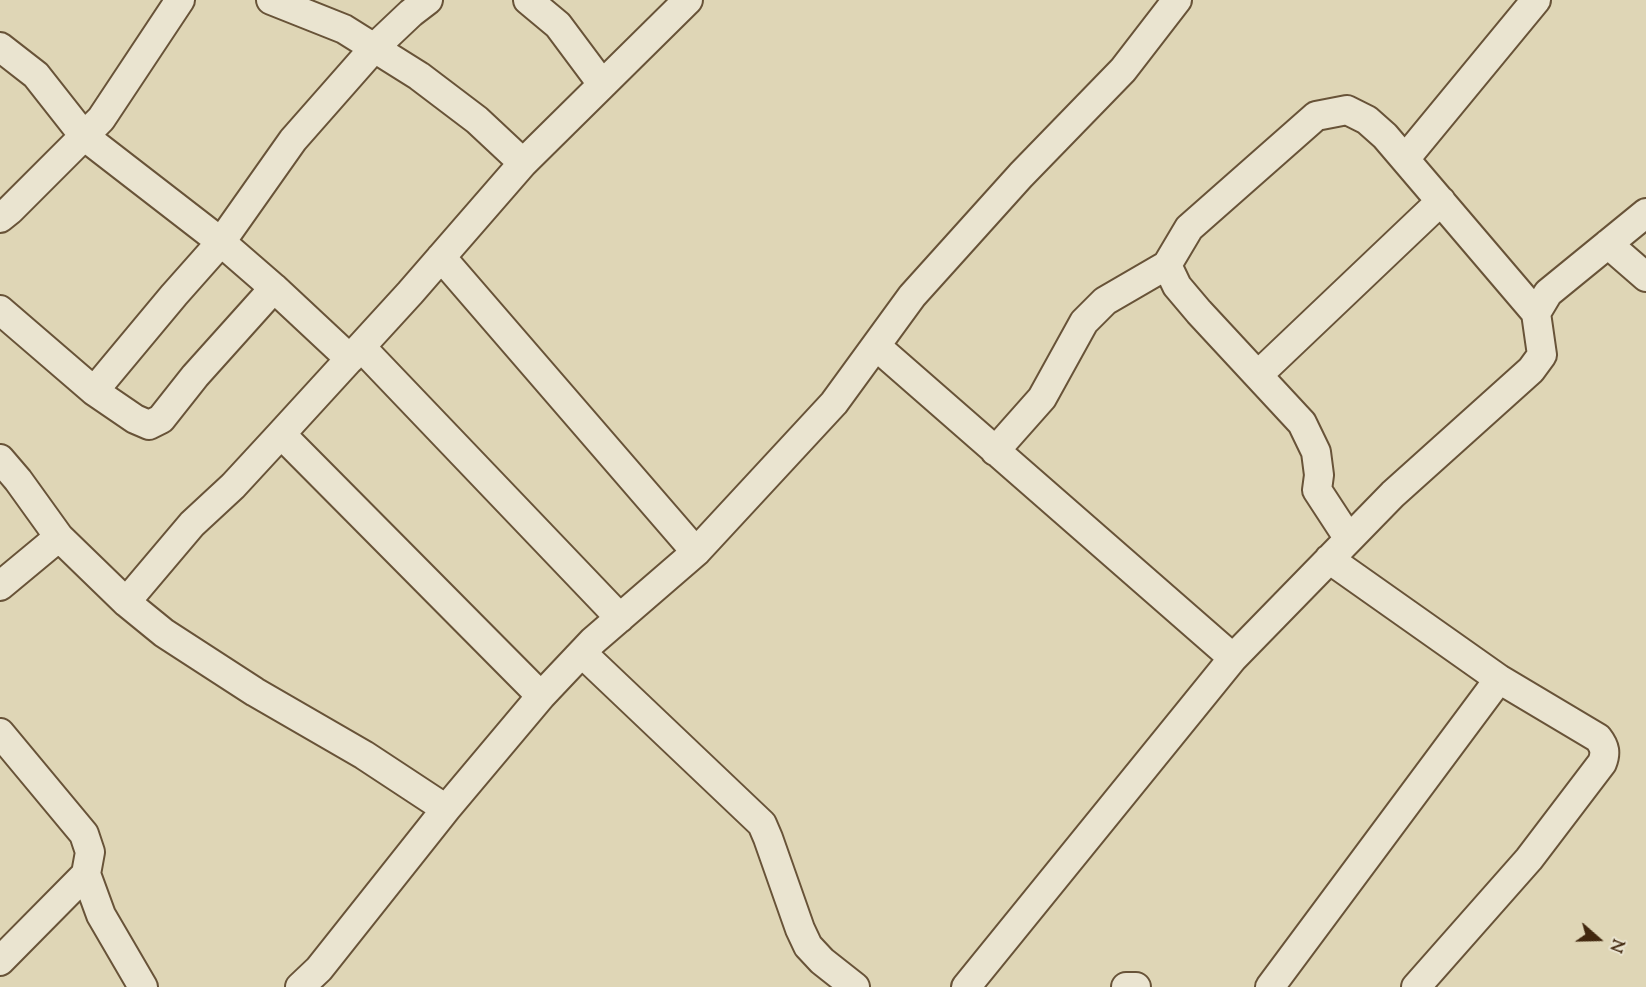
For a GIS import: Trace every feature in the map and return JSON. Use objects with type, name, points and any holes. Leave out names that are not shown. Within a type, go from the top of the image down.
[{"type":"street","points":[[0,218],[101,118],[180,0]]},
{"type":"street","points":[[271,0],[344,29],[419,76],[477,120],[523,163]]},
{"type":"street","points":[[94,391],[221,242],[293,140],[374,48],[428,0]]},
{"type":"street","points":[[528,0],[558,25],[602,84]]},
{"type":"street","points":[[126,602],[192,524],[233,486],[356,353],[523,163],[688,0]]},
{"type":"street","points":[[300,987],[319,969],[446,809],[541,696],[582,653],[696,552],[834,403],[919,288],[1021,176],[1124,70],[1177,0]]},
{"type":"street","points":[[1405,159],[1536,0]]},
{"type":"street","points":[[0,47],[36,75],[84,136],[221,242],[274,288],[356,353],[620,618]]},
{"type":"street","points":[[966,987],[1233,658],[1393,494],[1531,370],[1542,355],[1536,313],[1385,136],[1367,120],[1347,110],[1316,116],[1189,228],[1167,265],[1105,301],[1084,322],[1042,398],[995,451]]},
{"type":"street","points":[[1258,375],[1441,201]]},
{"type":"street","points":[[1536,313],[1548,293],[1646,213]]},
{"type":"street","points":[[1608,244],[1646,277]]},
{"type":"street","points":[[441,257],[696,552]]},
{"type":"street","points":[[1167,265],[1177,286],[1302,423],[1316,452],[1319,476],[1317,490],[1349,539]]},
{"type":"street","points":[[0,310],[94,391],[135,419],[149,425],[161,419],[195,376],[274,288]]},
{"type":"street","points":[[876,346],[1233,658]]},
{"type":"street","points":[[281,434],[541,696]]},
{"type":"street","points":[[0,459],[59,537],[126,602],[164,633],[255,692],[364,755],[446,809]]},
{"type":"street","points":[[0,586],[59,537]]},
{"type":"street","points":[[1329,560],[1499,679],[1598,738],[1604,746],[1605,754],[1602,763],[1529,859],[1416,987]]},
{"type":"street","points":[[582,653],[762,824],[808,946],[822,961],[855,987]]},
{"type":"street","points":[[1270,987],[1499,679]]},
{"type":"street","points":[[0,733],[84,834],[90,852],[86,874],[101,915],[142,987]]},
{"type":"street","points":[[0,961],[86,874]]},
{"type":"street","points":[[1126,987],[1136,987]]}]
